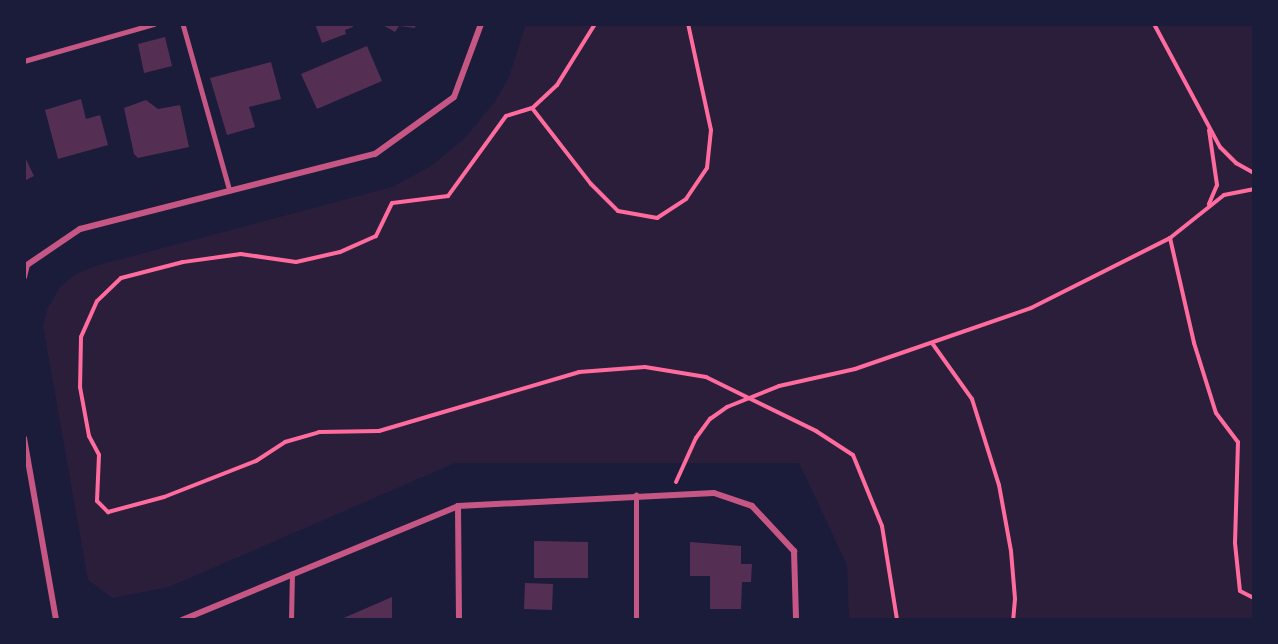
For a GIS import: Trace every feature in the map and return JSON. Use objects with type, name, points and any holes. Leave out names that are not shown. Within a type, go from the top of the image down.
[{"type":"street","points":[[24,277],[27,264],[80,229],[375,154],[454,97],[482,24]]},
{"type":"street","points":[[24,438],[56,620]]},
{"type":"street","points":[[182,620],[458,506],[636,495],[714,493],[752,506],[794,551],[796,620]]},
{"type":"street","points":[[458,506],[459,620]]},
{"type":"lane","points":[[24,61],[153,24]]},
{"type":"lane","points":[[183,24],[230,191]]},
{"type":"lane","points":[[636,495],[636,620]]},
{"type":"lane","points":[[291,620],[292,574]]},
{"type":"path","points":[[595,24],[557,85],[532,108],[506,116],[448,196],[392,203],[376,236],[340,252],[296,261],[241,254],[183,261],[121,278],[97,301],[81,337],[83,416],[99,454],[97,501],[108,512],[130,507],[256,461],[285,442],[319,432],[379,431],[418,422],[579,372],[645,367],[706,377],[750,397],[853,454],[882,526],[897,620]]},
{"type":"path","points":[[532,108],[591,184],[618,211],[657,218],[686,199],[707,168],[711,130],[688,24]]},
{"type":"path","points":[[1154,24],[1209,129],[1236,164],[1254,173]]},
{"type":"path","points":[[1209,129],[1216,185],[1209,206]]},
{"type":"path","points":[[670,494],[696,438],[710,419],[750,397],[779,386],[855,369],[1031,308],[1170,238],[1224,195],[1254,189]]},
{"type":"path","points":[[1170,238],[1194,343],[1216,413],[1238,442],[1235,543],[1240,591],[1254,598]]},
{"type":"path","points":[[932,343],[972,399],[999,485],[1011,551],[1015,599],[1013,620]]},
{"type":"shaded area","points":[[526,24],[1254,24],[1254,620],[849,620],[847,565],[799,463],[455,463],[169,587],[112,598],[88,580],[43,326],[47,310],[59,288],[74,275],[95,266],[392,187],[431,166],[465,138],[496,100],[509,77]]},
{"type":"building","points":[[315,24],[352,24],[353,27],[345,30],[346,34],[322,43]]},
{"type":"building","points":[[381,24],[416,24],[415,28],[399,26],[395,32]]},
{"type":"building","points":[[165,37],[172,66],[144,73],[138,44]]},
{"type":"building","points":[[367,46],[382,81],[317,109],[301,74]]},
{"type":"building","points":[[271,62],[281,99],[249,107],[255,127],[227,135],[210,78]]},
{"type":"building","points":[[81,99],[86,119],[100,115],[108,145],[58,159],[45,110]]},
{"type":"building","points":[[146,100],[158,109],[180,105],[189,147],[138,158],[134,154],[124,108]]},
{"type":"building","points":[[24,155],[34,176],[24,181]]},
{"type":"building","points":[[534,541],[588,542],[588,578],[534,578]]},
{"type":"building","points":[[690,542],[741,546],[741,564],[752,564],[751,582],[742,582],[741,609],[710,609],[710,576],[690,576]]},
{"type":"building","points":[[525,583],[553,584],[552,610],[524,609]]},
{"type":"building","points":[[392,597],[392,620],[339,620]]}]
